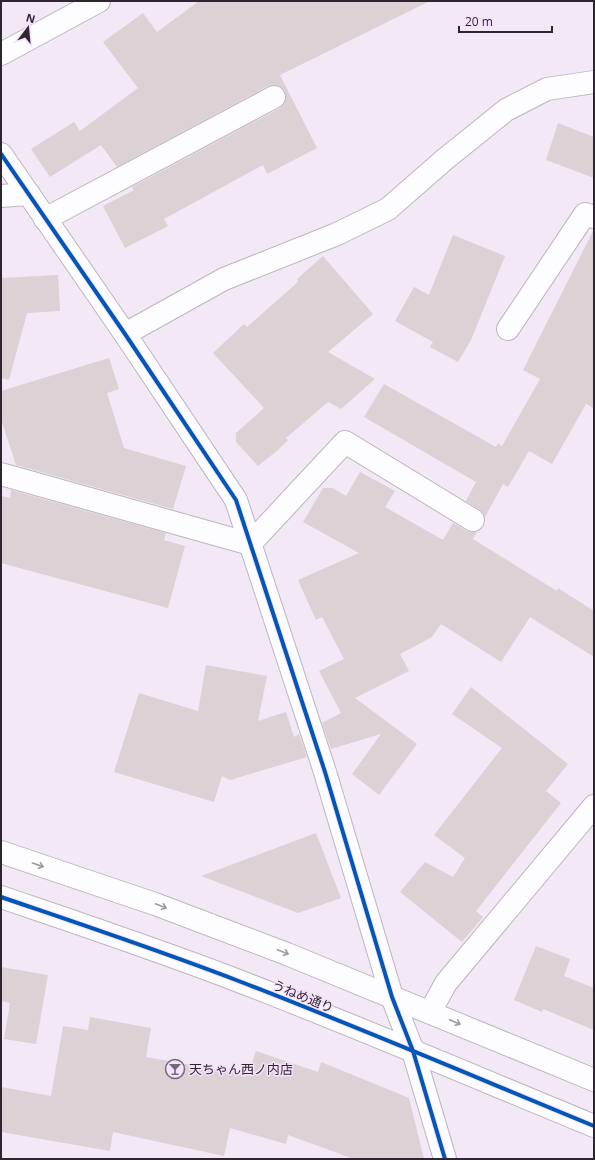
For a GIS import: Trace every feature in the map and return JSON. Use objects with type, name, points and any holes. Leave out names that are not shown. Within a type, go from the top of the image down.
[{"type":"street","points":[[1,54],[99,1]]},
{"type":"street","points":[[125,334],[224,279],[337,234],[388,209],[444,160],[506,110],[547,89],[594,82]]},
{"type":"street","points":[[45,219],[274,97]]},
{"type":"street","points":[[1,154],[125,334],[236,500],[325,772],[392,997],[413,1051],[445,1159]]},
{"type":"street","points":[[1,196],[29,194]]},
{"type":"street","points":[[508,329],[585,214],[594,218]]},
{"type":"street","points":[[250,544],[345,442],[473,520]]},
{"type":"street","points":[[1,474],[250,544]]},
{"type":"street","points":[[430,1012],[446,983],[594,806]]},
{"type":"street","points":[[1,852],[162,907],[287,954],[594,1080]]},
{"type":"street","name":"うねめ通り","points":[[1,897],[236,980],[594,1126]]},
{"type":"building","points":[[199,1],[430,1],[280,75],[317,148],[267,174],[263,165],[164,219],[168,226],[125,248],[103,206],[134,190],[132,187],[280,108],[284,104],[286,98],[285,91],[281,87],[275,85],[268,86],[117,167],[101,145],[50,177],[31,149],[74,122],[80,131],[138,88],[103,42],[143,13],[157,32]]},
{"type":"building","points":[[558,123],[594,137],[594,178],[546,160]]},
{"type":"building","points":[[594,229],[594,408],[586,404],[552,464],[529,451],[508,487],[503,484],[485,517],[480,510],[466,501],[476,482],[364,417],[384,384],[496,447],[498,443],[502,446],[540,379],[523,370]]},
{"type":"building","points":[[453,235],[505,256],[471,340],[458,362],[430,347],[433,342],[395,321],[414,287],[429,295]]},
{"type":"building","points":[[323,256],[373,314],[328,352],[375,379],[341,409],[328,402],[286,438],[288,440],[258,466],[236,442],[236,433],[264,408],[213,353],[244,324],[247,327],[298,282],[297,279]]},
{"type":"building","points":[[58,275],[60,311],[27,313],[9,380],[1,378],[1,278]]},
{"type":"building","points":[[109,358],[119,389],[107,393],[124,448],[186,466],[173,509],[16,465],[1,419],[1,391]]},
{"type":"building","points":[[360,472],[395,491],[385,507],[443,540],[453,523],[467,531],[477,532],[473,539],[557,591],[558,588],[594,611],[594,657],[530,617],[501,662],[441,624],[432,637],[400,654],[409,671],[355,698],[417,744],[379,795],[352,774],[381,734],[331,749],[322,723],[341,713],[319,671],[344,659],[322,617],[316,620],[298,580],[359,553],[303,522],[323,488],[333,488],[346,496]]},
{"type":"building","points":[[11,490],[166,533],[164,540],[185,546],[168,608],[1,563],[1,496],[10,498]]},
{"type":"building","points":[[206,665],[267,676],[258,721],[286,712],[294,737],[299,734],[307,757],[230,780],[222,776],[214,802],[114,772],[139,693],[198,711]]},
{"type":"building","points":[[471,687],[568,764],[546,791],[561,803],[476,911],[483,917],[462,942],[400,892],[425,862],[453,877],[465,858],[434,835],[502,748],[452,714]]},
{"type":"building","points":[[316,833],[341,898],[298,913],[201,876]]},
{"type":"building","points":[[536,946],[570,959],[564,976],[594,988],[594,1030],[543,1009],[542,1012],[514,1000]]},
{"type":"building","points":[[1,967],[48,975],[36,1044],[4,1039],[10,1003],[1,1001]]},
{"type":"building","points":[[90,1017],[151,1028],[146,1057],[248,1075],[256,1051],[318,1072],[321,1062],[409,1098],[424,1159],[354,1159],[288,1135],[286,1144],[230,1128],[224,1156],[113,1132],[110,1151],[1,1132],[1,1087],[51,1096],[63,1026],[88,1030]]},
{"type":"cycle path","points":[[1,154],[125,334],[236,500],[325,772],[392,997],[413,1051],[445,1159]]},
{"type":"cycle path","points":[[1,897],[148,948],[281,997],[594,1126]]},
{"type":"place","name":"天ちゃん西ノ内店","points":[[175,1069]]}]
